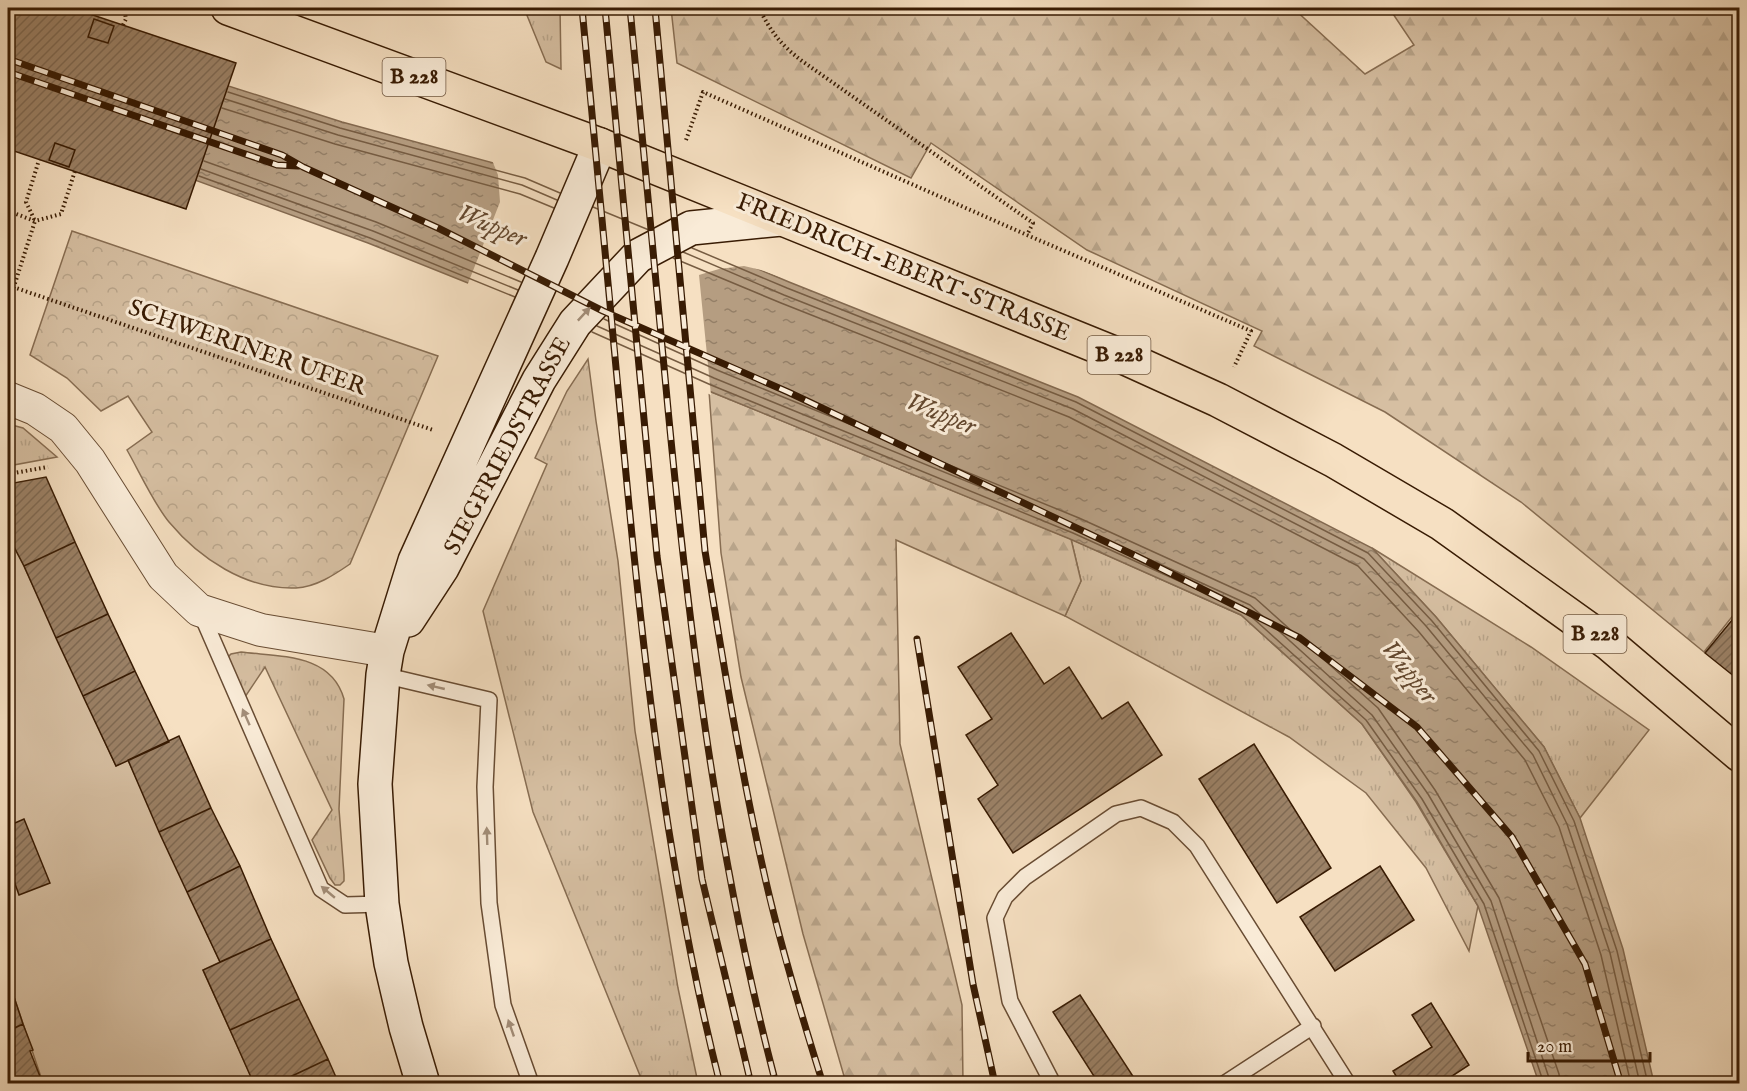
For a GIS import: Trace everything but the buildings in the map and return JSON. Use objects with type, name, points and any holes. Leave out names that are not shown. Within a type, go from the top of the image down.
[{"type":"main road","name":"B 228","points":[[228,8],[600,145]]},
{"type":"main road","name":"FRIEDRICH-EBERT-STRASSE","points":[[600,145],[1121,356],[1218,400],[1333,460],[1442,524],[1608,643],[1740,755]]},
{"type":"street","name":"SIEGFRIEDSTRASSE","points":[[423,1083],[396,985],[382,904],[375,784],[385,663],[415,561],[600,145]]},
{"type":"street","name":"SIEGFRIEDSTRASSE","points":[[385,663],[442,568],[539,380],[575,323],[638,256],[691,228],[781,219]]},
{"type":"street","points":[[8,398],[35,409],[63,428],[90,461],[163,576],[199,610],[261,630],[385,663]]},
{"type":"lane","points":[[199,610],[321,889],[345,905],[382,904]]},
{"type":"lane","points":[[385,663],[489,700],[485,787],[489,903],[503,1005],[531,1083]]},
{"type":"lane","points":[[1053,1083],[1010,1001],[995,918],[1005,897],[1025,877],[1116,814],[1141,808],[1173,822],[1197,846],[1348,1083]]},
{"type":"lane","points":[[1224,1083],[1313,1026]]},
{"type":"path","points":[[89,13],[92,8]]},
{"type":"path","points":[[123,25],[126,19],[124,8]]},
{"type":"path","points":[[759,8],[769,29],[781,44],[801,61],[1033,223],[1027,235]]},
{"type":"path","points":[[674,174],[703,92],[1251,331],[1243,350]]},
{"type":"path","points":[[8,305],[35,221],[26,202],[39,160]]},
{"type":"path","points":[[8,211],[35,221],[61,214],[75,171]]},
{"type":"path","name":"SCHWERINER UFER","points":[[14,287],[469,443]]},
{"type":"green space","points":[[524,8],[560,8],[561,69],[546,62]]},
{"type":"green space","points":[[671,8],[1293,8],[1365,74],[1414,45],[1389,8],[1739,8],[1739,608],[1704,652],[1521,502],[1385,412],[1254,346],[1262,331],[1087,250],[931,143],[911,178],[677,63]]},
{"type":"green space","points":[[72,231],[438,356],[350,564],[324,580],[303,587],[259,584],[209,559],[194,548],[163,515],[127,450],[152,432],[128,396],[101,411],[67,378],[30,355]]},
{"type":"green space","points":[[588,359],[618,561],[635,731],[678,988],[698,1083],[643,1083],[533,812],[483,611],[547,464],[535,458],[567,391]]},
{"type":"green space","points":[[709,391],[1071,539],[1081,581],[1065,616],[896,540],[900,744],[962,1005],[963,1083],[846,1083],[803,934],[741,677],[721,553]]},
{"type":"green space","points":[[8,424],[23,428],[57,457],[8,466]]},
{"type":"green space","points":[[1071,539],[1241,615],[1362,724],[1416,802],[1478,906],[1469,951],[1426,868],[1366,793],[1289,737],[1065,616],[1081,581]]},
{"type":"green space","points":[[8,543],[12,543],[24,566],[116,766],[128,760],[220,962],[203,970],[254,1083],[43,1083],[8,979]]},
{"type":"green space","points":[[1372,548],[1531,647],[1649,730],[1580,818],[1544,747],[1436,617]]},
{"type":"green space","points":[[241,652],[287,657],[316,665],[328,673],[337,684],[344,699],[339,809],[344,881],[340,885],[335,885],[330,878],[312,840],[332,810],[265,667],[245,697],[227,658],[231,654]]},
{"type":"water","name":"Wupper","points":[[8,14],[342,122],[527,172],[789,282],[1078,397],[1372,548],[1436,617],[1544,747],[1580,818],[1623,949],[1654,1083],[1539,1083],[1478,906],[1417,802],[1362,724],[1241,615],[1070,539],[709,391],[468,283],[368,243],[8,112]]},
{"type":"pier","points":[[492,160],[528,170],[783,277],[744,266],[719,269],[699,275],[711,395],[467,286],[500,202],[498,175]]},
{"type":"railway","points":[[582,8],[638,595],[658,759],[685,922],[720,1084]]},
{"type":"railway","points":[[605,8],[657,556],[702,879],[751,1084]]},
{"type":"railway","points":[[630,8],[683,555],[706,733],[736,909],[776,1084]]},
{"type":"railway","points":[[655,8],[705,551],[738,747],[762,864],[790,974],[823,1084]]},
{"type":"railway","points":[[8,59],[282,155],[303,167],[438,228],[603,311],[788,392],[1136,556],[1300,638],[1417,727],[1512,837],[1585,964],[1621,1084]]},
{"type":"railway","points":[[8,72],[277,165],[298,166]]},
{"type":"railway","points":[[917,639],[973,984],[995,1084]]}]
